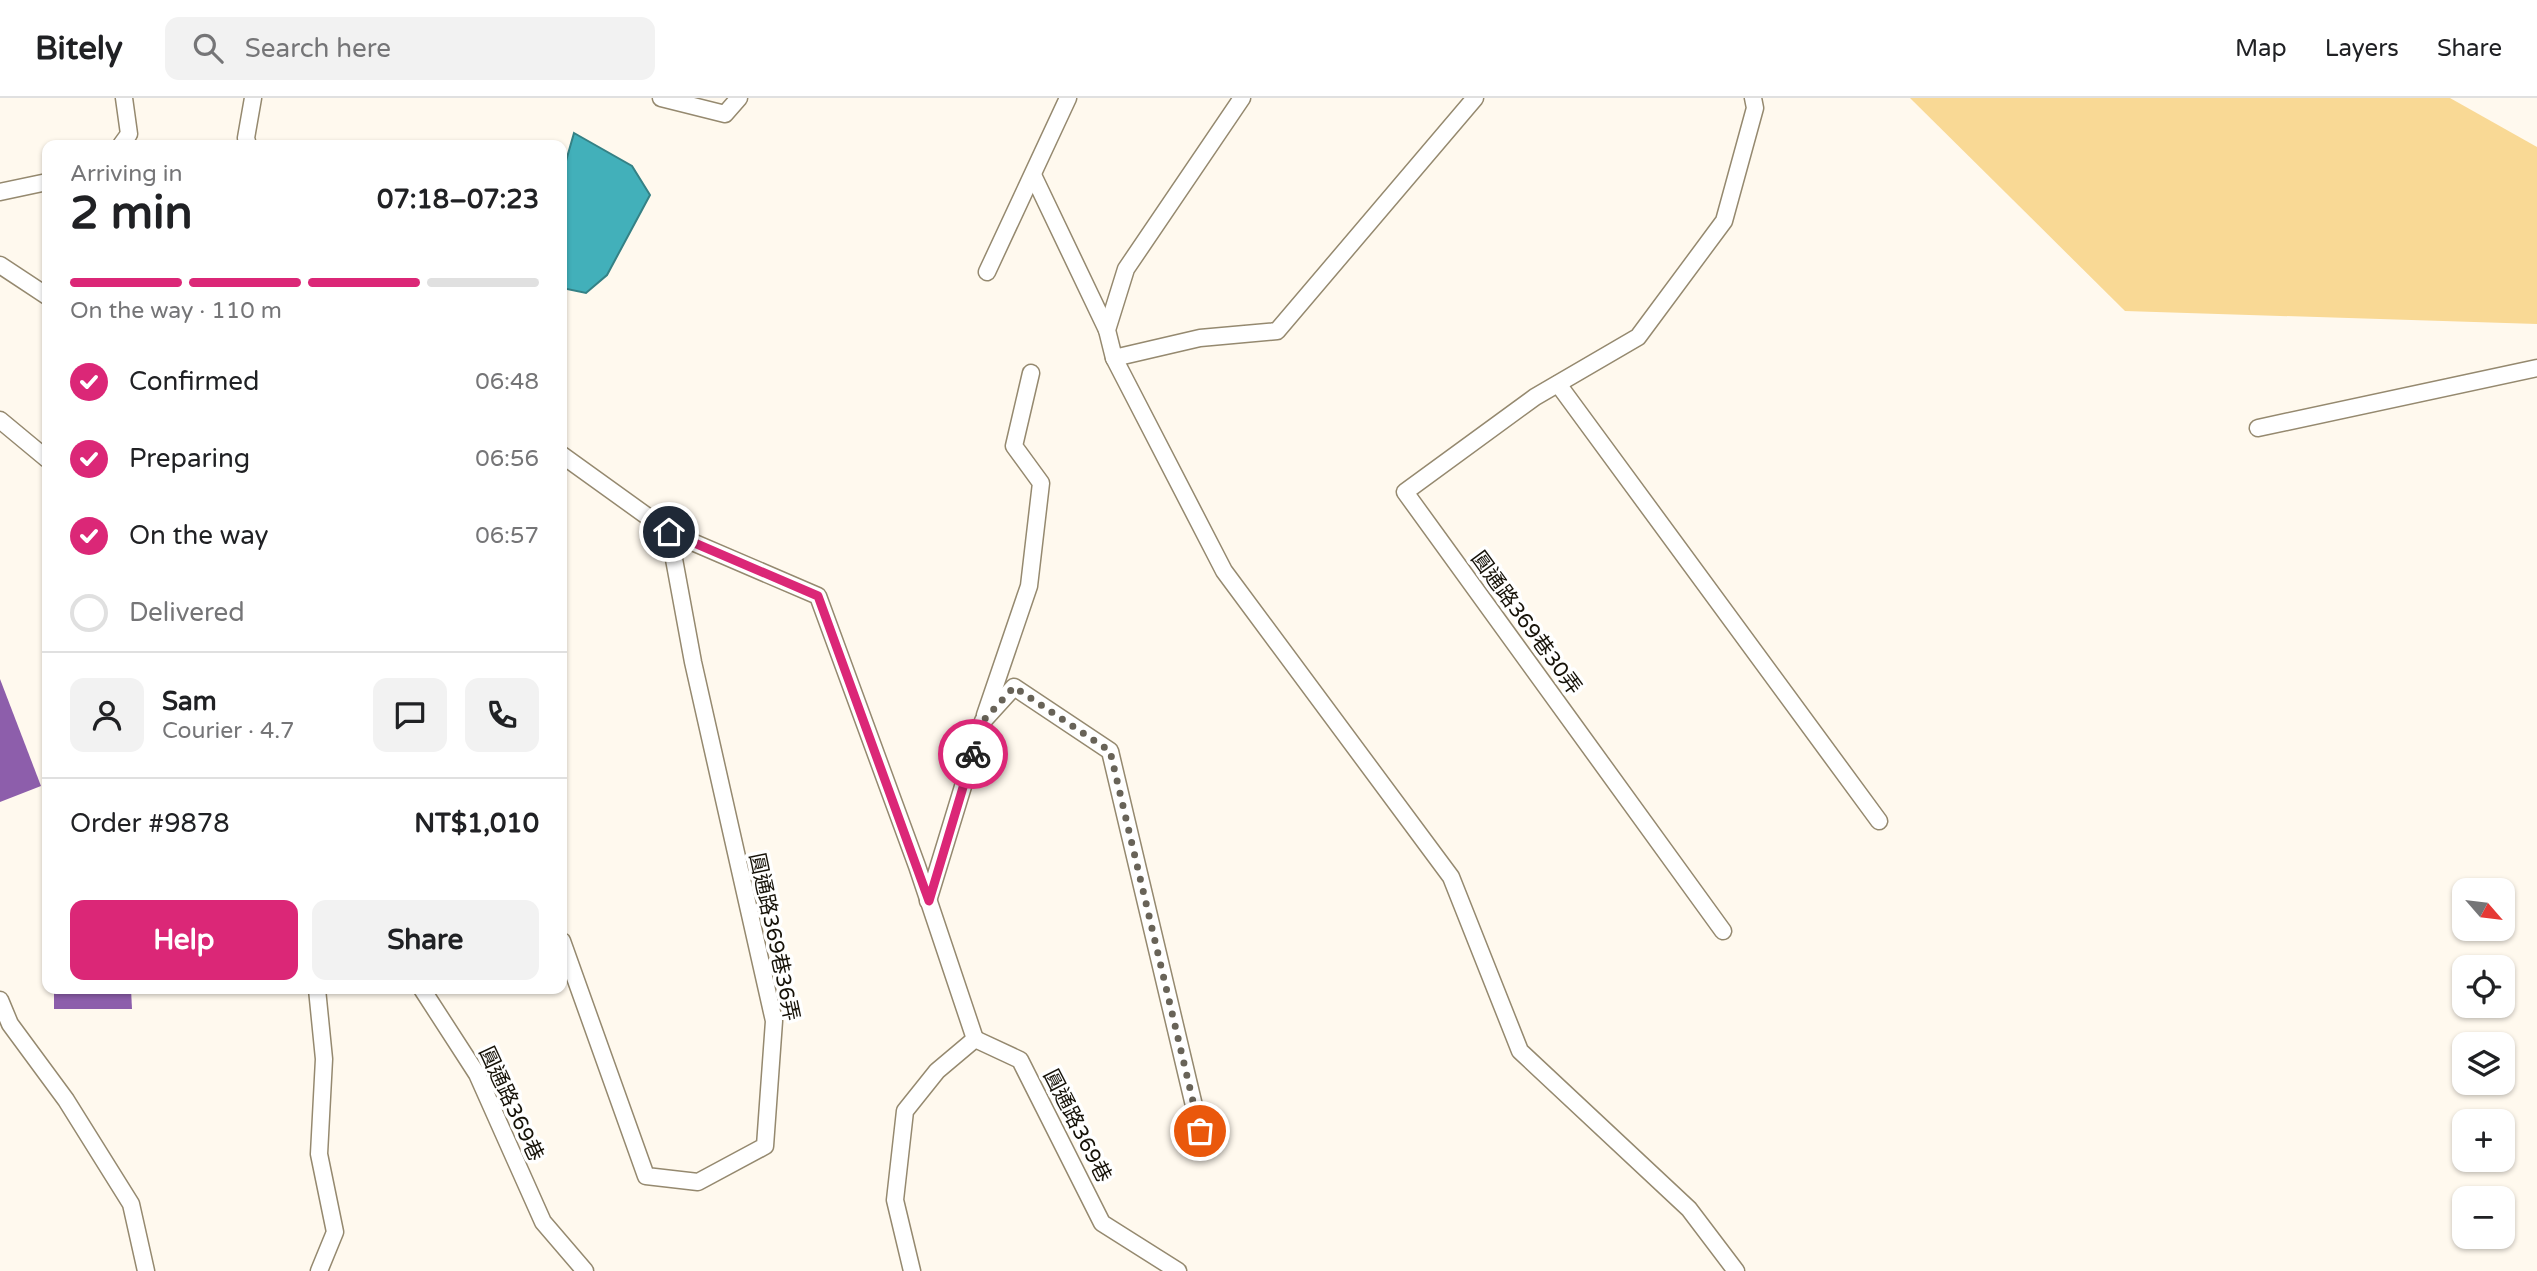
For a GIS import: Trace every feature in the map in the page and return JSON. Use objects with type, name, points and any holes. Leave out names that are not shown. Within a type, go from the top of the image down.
[{"type":"lane","points":[[124,98],[129,134],[125,140]]},
{"type":"lane","points":[[247,140],[253,98]]},
{"type":"lane","points":[[661,98],[725,114],[739,98]]},
{"type":"lane","points":[[987,272],[1068,98]]},
{"type":"lane","points":[[1107,330],[1126,269],[1242,98]]},
{"type":"lane","points":[[1115,358],[1200,338],[1277,331],[1475,98]]},
{"type":"lane","name":"圓通路369巷30弄","points":[[1723,931],[1405,492],[1535,397],[1638,337],[1724,221],[1755,108],[1753,98]]},
{"type":"lane","points":[[1032,174],[1107,330],[1115,358],[1224,570],[1451,877],[1520,1051],[1689,1209],[1736,1271]]},
{"type":"lane","points":[[0,192],[42,183]]},
{"type":"lane","points":[[0,265],[42,293]]},
{"type":"lane","points":[[2258,428],[2537,368]]},
{"type":"lane","points":[[929,901],[983,721],[1028,586],[1041,484],[1014,446],[1031,373]]},
{"type":"lane","points":[[1558,384],[1879,821]]},
{"type":"lane","points":[[0,420],[42,456]]},
{"type":"lane","points":[[567,460],[669,532],[818,596],[929,901],[975,1039],[937,1072],[905,1111],[895,1200],[912,1271]]},
{"type":"lane","name":"圓通路369巷36弄","points":[[567,955],[646,1176],[698,1182],[765,1146],[774,1021],[693,662],[669,532]]},
{"type":"lane","points":[[983,721],[1014,687],[1110,751],[1200,1131]]},
{"type":"lane","points":[[318,994],[324,1059],[319,1154],[335,1232],[319,1271]]},
{"type":"lane","name":"圓通路369巷","points":[[425,994],[477,1074],[543,1223],[585,1271]]},
{"type":"lane","points":[[0,1000],[10,1024],[66,1100],[131,1204],[146,1271]]},
{"type":"lane","name":"圓通路369巷","points":[[975,1039],[1020,1060],[1102,1223],[1178,1271]]},
{"type":"shaded area","points":[[1910,98],[2450,98],[2537,147],[2537,324],[2125,311]]},
{"type":"water","points":[[574,133],[632,166],[650,195],[607,275],[586,293],[567,289],[567,158]]},
{"type":"building","points":[[0,679],[41,786],[0,802]]},
{"type":"building","points":[[54,994],[131,994],[132,1009],[54,1009]]},
{"type":"way so far","points":[[973,754],[983,721],[1014,687],[1110,751],[1200,1131]]},
{"type":"route","points":[[669,532],[818,596],[929,901],[973,754]]}]
